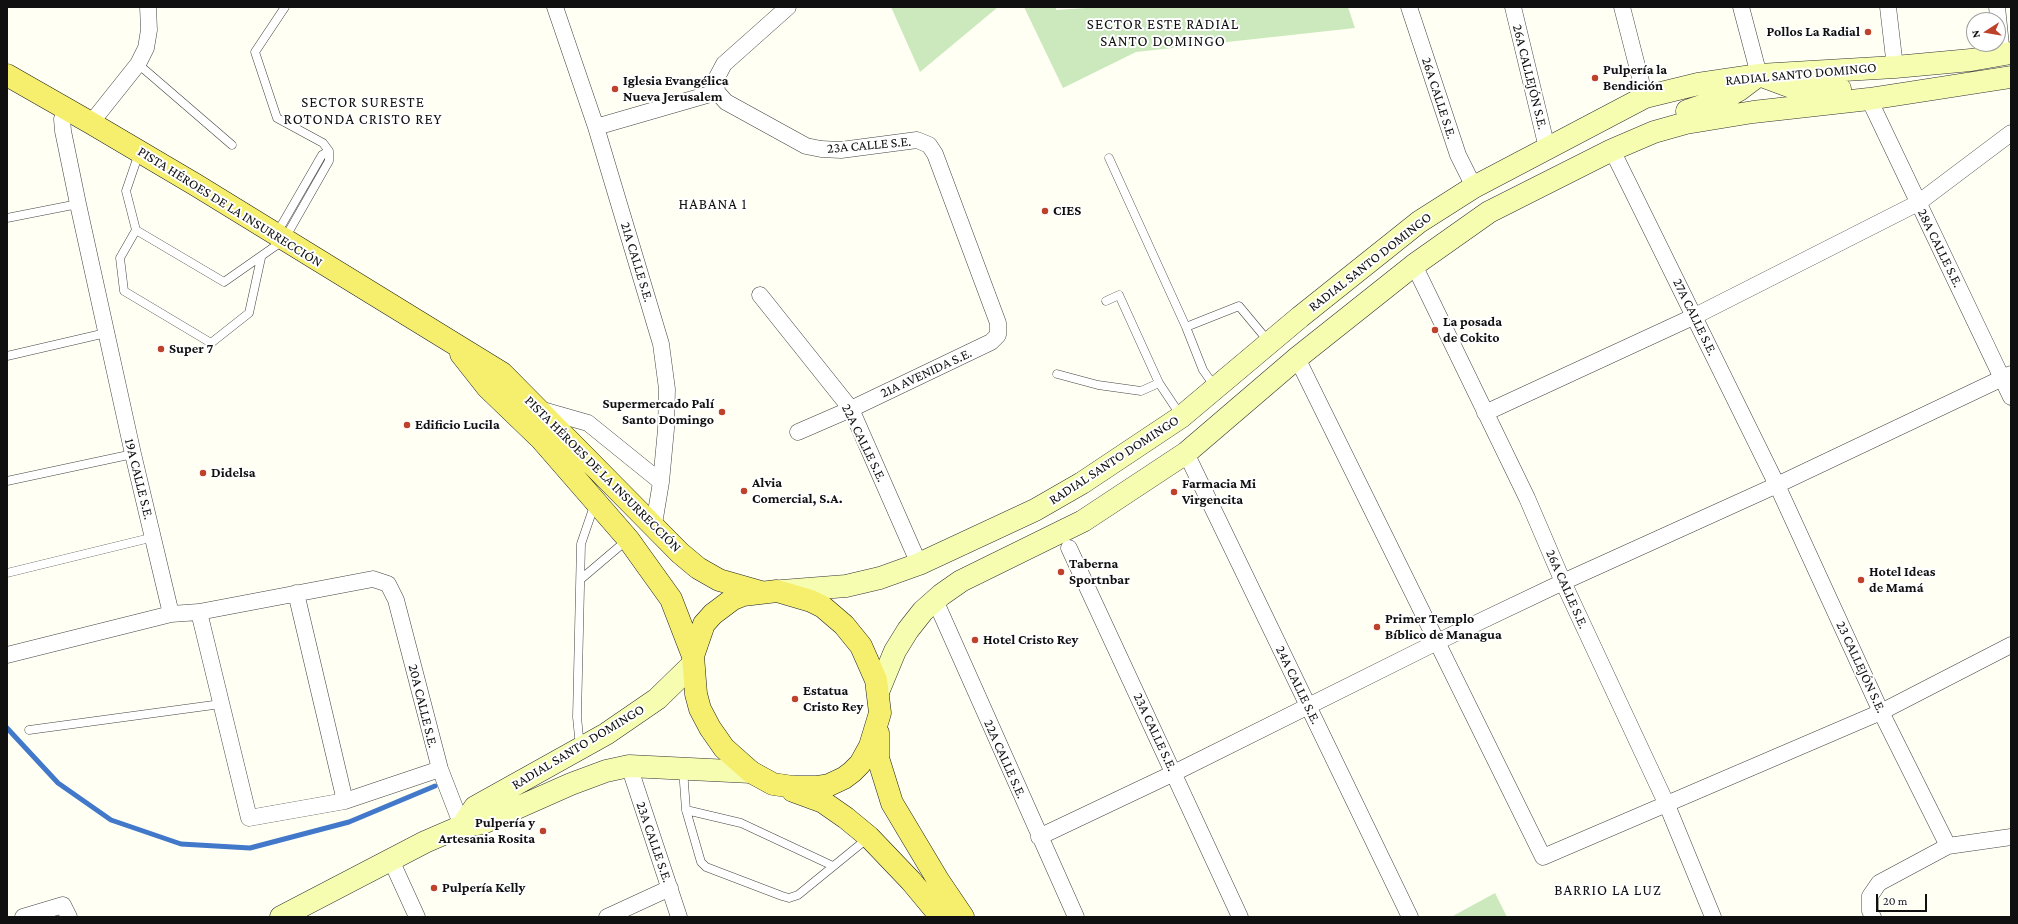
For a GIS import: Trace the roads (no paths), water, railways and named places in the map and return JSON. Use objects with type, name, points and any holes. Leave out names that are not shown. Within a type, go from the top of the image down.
[{"type":"main road","name":"RADIAL SANTO DOMINGO","points":[[769,592],[823,589],[846,586],[880,578],[919,564],[1035,510],[1082,484],[1181,417],[1419,222],[1478,185],[1645,97],[1698,84],[1759,75],[1895,67],[2008,55]]},
{"type":"main road","name":"PISTA HÉROES DE LA INSURRECCIÓN","points":[[7,75],[140,152],[278,241],[502,373],[654,524],[680,552],[709,576],[728,584],[811,601],[823,607],[844,625],[853,635],[868,658],[876,680],[879,702]]},
{"type":"main road","points":[[1478,185],[1539,176],[1575,159],[1612,150],[1643,130],[1664,119],[1725,98],[1739,90],[1759,75],[1794,88],[1816,91],[1916,82],[1979,83]]},
{"type":"main road","name":"RADIAL SANTO DOMINGO","points":[[879,702],[895,651],[908,630],[923,611],[935,600],[961,581],[1083,521],[1186,453],[1296,358],[1414,265],[1489,212],[1612,150],[1654,132],[1686,123],[1726,116],[1869,99],[2011,77]]},
{"type":"main road","name":"PISTA HÉROES DE LA INSURRECCIÓN","points":[[451,343],[487,386],[541,439],[628,539],[671,598],[693,661]]},
{"type":"main road","points":[[769,592],[743,595],[733,599],[712,614],[701,631],[693,661],[696,694],[710,728],[724,748],[751,772],[773,784],[823,802],[846,818],[869,837],[911,881],[941,917]]},
{"type":"main road","name":"RADIAL SANTO DOMINGO","points":[[462,826],[475,807],[606,734],[657,700],[693,661]]},
{"type":"main road","points":[[773,784],[793,787],[816,787],[829,785],[844,778],[860,764],[865,755],[874,735],[879,702]]},
{"type":"main road","points":[[879,702],[878,758],[892,803],[934,874],[963,917]]},
{"type":"main road","name":"RADIAL SANTO DOMINGO","points":[[281,917],[425,842],[462,826],[483,823],[589,777],[629,766],[751,772]]},
{"type":"street","points":[[91,123],[138,64],[146,48],[149,30],[148,7]]},
{"type":"street","name":"21A CALLE S.E.","points":[[555,7],[596,127],[661,344],[667,389],[661,482],[654,524]]},
{"type":"street","points":[[596,127],[717,92],[716,79],[724,64],[788,7]]},
{"type":"street","name":"26A CALLE S.E.","points":[[1409,7],[1458,154],[1478,185]]},
{"type":"street","name":"26A CALLEJÓN S.E.","points":[[1512,7],[1548,148]]},
{"type":"street","points":[[1622,7],[1645,97]]},
{"type":"street","points":[[1741,7],[1759,75]]},
{"type":"street","points":[[1888,7],[1895,67]]},
{"type":"street","points":[[1997,7],[2008,55]]},
{"type":"street","name":"23A CALLE S.E.","points":[[717,92],[726,102],[811,147],[841,150],[917,140],[929,145],[935,154],[998,323],[998,335]]},
{"type":"street","name":"28A CALLE S.E.","points":[[1869,99],[1918,204],[2006,376],[2011,397]]},
{"type":"street","name":"19A CALLE S.E.","points":[[67,109],[62,119],[63,130],[78,204],[133,454],[154,537],[170,614]]},
{"type":"street","points":[[1485,413],[1695,316],[1918,204],[2011,133]]},
{"type":"street","name":"27A CALLE S.E.","points":[[1612,150],[1777,485]]},
{"type":"street","name":"26A CALLE S.E.","points":[[1414,265],[1527,498],[1563,582],[1667,805],[1713,917]]},
{"type":"street","name":"22A CALLE S.E.","points":[[760,295],[851,409],[919,564]]},
{"type":"street","name":"21A AVENIDA S.E.","points":[[798,432],[851,409],[991,342],[998,335]]},
{"type":"street","points":[[1296,358],[1543,856],[1667,805],[1881,712],[2011,645]]},
{"type":"street","points":[[1040,837],[1174,773],[1436,642],[1563,582],[1777,485],[2006,376]]},
{"type":"street","points":[[539,409],[588,423],[661,482]]},
{"type":"street","name":"24A CALLE S.E.","points":[[1186,453],[1410,917]]},
{"type":"street","name":"23 CALLEJÓN S.E.","points":[[1777,485],[1881,712],[1948,846]]},
{"type":"street","name":"23A CALLE S.E.","points":[[1069,548],[1240,917]]},
{"type":"street","name":"20A CALLE S.E.","points":[[296,593],[373,579],[388,584],[396,600],[440,769],[462,826]]},
{"type":"street","points":[[7,655],[170,614],[200,612],[296,593],[345,801]]},
{"type":"street","name":"22A CALLE S.E.","points":[[935,600],[1076,917]]},
{"type":"street","points":[[200,612],[249,818],[345,801],[440,769]]},
{"type":"street","name":"23A CALLE S.E.","points":[[629,766],[679,917]]},
{"type":"street","points":[[1873,917],[1870,911],[1870,896],[1879,883],[1948,846],[2011,837]]},
{"type":"street","points":[[391,860],[417,917]]},
{"type":"street","points":[[607,917],[670,888]]},
{"type":"street","points":[[23,917],[64,905],[69,917]]},
{"type":"lane","points":[[136,230],[224,282],[261,258],[278,241],[329,161],[329,151],[324,143],[277,118],[256,52],[285,7]]},
{"type":"lane","points":[[138,64],[232,145]]},
{"type":"lane","points":[[140,152],[126,192],[136,230],[120,258],[124,291],[211,343],[249,313],[261,258]]},
{"type":"lane","points":[[1109,158],[1186,327],[1203,370],[1216,389]]},
{"type":"lane","points":[[7,218],[78,204]]},
{"type":"lane","points":[[1106,301],[1119,295],[1159,383],[1181,417]]},
{"type":"lane","points":[[1186,327],[1239,306],[1270,343]]},
{"type":"lane","points":[[7,356],[106,333]]},
{"type":"lane","points":[[1057,374],[1098,385],[1141,391],[1159,383]]},
{"type":"lane","points":[[7,481],[133,454]]},
{"type":"lane","points":[[580,748],[577,717],[581,544],[596,501]]},
{"type":"lane","points":[[7,573],[154,537]]},
{"type":"lane","points":[[581,579],[628,539]]},
{"type":"lane","points":[[29,730],[221,704]]},
{"type":"lane","points":[[683,768],[686,810],[701,862],[706,867],[782,896],[789,898],[798,894],[869,837]]},
{"type":"lane","points":[[686,810],[741,823],[833,866]]},
{"type":"waterway","points":[[7,728],[58,783],[111,820],[181,844],[250,848],[349,822],[435,786]]},
{"type":"place","name":"Pollos La Radial","points":[[1868,32]]},
{"type":"place","name":"Pulpería la Bendición","points":[[1595,78]]},
{"type":"place","name":"Iglesia Evangélica Nueva Jerusalem","points":[[615,89]]},
{"type":"place","name":"CIES","points":[[1045,211]]},
{"type":"place","name":"La posada de Cokito","points":[[1435,330]]},
{"type":"place","name":"Super 7","points":[[161,349]]},
{"type":"place","name":"Supermercado Palí Santo Domingo","points":[[722,412]]},
{"type":"place","name":"Edificio Lucila","points":[[407,425]]},
{"type":"place","name":"Didelsa","points":[[203,473]]},
{"type":"place","name":"Alvia Comercial, S.A.","points":[[744,491]]},
{"type":"place","name":"Farmacia Mi Virgencita","points":[[1174,492]]},
{"type":"place","name":"Taberna Sportnbar","points":[[1061,572]]},
{"type":"place","name":"Hotel Ideas de Mamá","points":[[1861,580]]},
{"type":"place","name":"Primer Templo Bíblico de Managua","points":[[1377,627]]},
{"type":"place","name":"Hotel Cristo Rey","points":[[975,640]]},
{"type":"place","name":"Estatua Cristo Rey","points":[[795,699]]},
{"type":"place","name":"Pulpería y Artesania Rosita","points":[[543,831]]},
{"type":"place","name":"Pulpería Kelly","points":[[434,888]]},
{"type":"district","name":"SECTOR ESTE RADIAL SANTO DOMINGO","points":[[1163,32]]},
{"type":"district","name":"SECTOR SURESTE ROTONDA CRISTO REY","points":[[363,110]]},
{"type":"district","name":"HABANA 1","points":[[713,204]]},
{"type":"district","name":"BARRIO LA LUZ","points":[[1608,890]]}]
